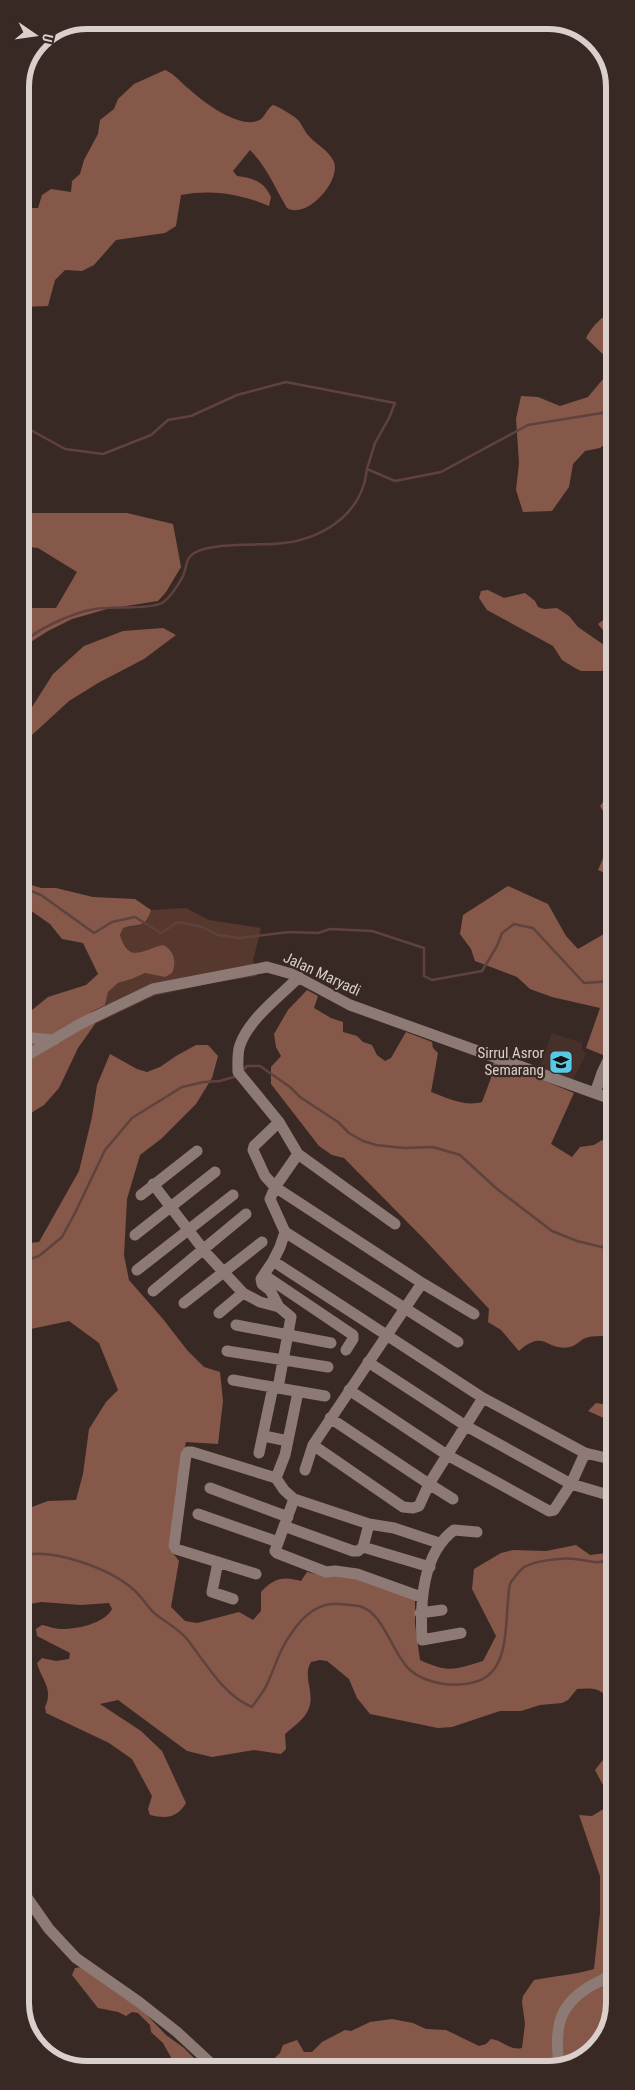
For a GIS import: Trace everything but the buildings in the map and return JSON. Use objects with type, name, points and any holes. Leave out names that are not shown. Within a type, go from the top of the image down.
[{"type":"street","name":"Jalan Maryadi","points":[[29,1054],[124,1002],[160,987],[260,967],[274,968],[299,977],[350,1004],[606,1097]]},
{"type":"street","points":[[299,977],[271,1002],[245,1035],[238,1053],[239,1074],[279,1122],[298,1154],[395,1224]]},
{"type":"street","points":[[29,1038],[54,1040]]},
{"type":"street","points":[[595,1093],[606,1065]]},
{"type":"street","points":[[279,1122],[254,1146],[253,1150],[265,1176],[275,1187],[422,1283],[474,1314]]},
{"type":"street","points":[[141,1195],[197,1151]]},
{"type":"street","points":[[298,1154],[275,1187],[270,1199],[285,1232],[458,1342]]},
{"type":"street","points":[[135,1235],[215,1172]]},
{"type":"street","points":[[153,1184],[203,1250],[243,1293],[260,1302],[279,1307]]},
{"type":"street","points":[[137,1270],[233,1195]]},
{"type":"street","points":[[153,1292],[246,1214]]},
{"type":"street","points":[[259,1453],[291,1317],[279,1307],[270,1290],[262,1284],[261,1279],[273,1261],[285,1232]]},
{"type":"street","points":[[184,1302],[262,1242]]},
{"type":"street","points":[[273,1261],[483,1398],[585,1453],[606,1458]]},
{"type":"street","points":[[264,1275],[353,1336],[346,1350]]},
{"type":"street","points":[[305,1470],[313,1445],[422,1283]]},
{"type":"street","points":[[219,1314],[243,1293]]},
{"type":"street","points":[[236,1325],[331,1343]]},
{"type":"street","points":[[227,1351],[328,1366]]},
{"type":"street","points":[[368,1362],[466,1426],[571,1484],[606,1494]]},
{"type":"street","points":[[233,1380],[325,1396]]},
{"type":"street","points":[[349,1390],[447,1455],[549,1511],[554,1510],[571,1484],[585,1453]]},
{"type":"street","points":[[276,1478],[285,1455],[298,1392]]},
{"type":"street","points":[[313,1445],[403,1507],[413,1508],[418,1506],[429,1484],[483,1398]]},
{"type":"street","points":[[330,1418],[453,1499]]},
{"type":"street","points":[[264,1436],[288,1441]]},
{"type":"street","points":[[256,1574],[176,1549],[174,1546],[186,1455],[192,1452],[276,1478],[284,1490],[294,1499],[369,1524],[394,1528],[439,1543]]},
{"type":"street","points":[[210,1488],[354,1551],[358,1551],[363,1547],[369,1524]]},
{"type":"street","points":[[294,1499],[275,1550],[277,1553],[326,1572],[335,1570],[357,1574],[421,1597]]},
{"type":"street","points":[[198,1514],[278,1542]]},
{"type":"street","points":[[461,1633],[422,1640],[421,1597],[439,1543],[454,1530],[477,1532]]},
{"type":"street","points":[[363,1547],[430,1567]]},
{"type":"street","points":[[218,1562],[212,1592],[233,1599]]},
{"type":"street","points":[[420,1613],[442,1610]]},
{"type":"street","points":[[29,1900],[49,1929],[76,1958],[139,2002],[177,2032],[208,2061]]},
{"type":"street","points":[[558,2060],[557,2029],[561,2017],[577,1996],[606,1977]]},
{"type":"shaded area","points":[[165,70],[203,100],[221,112],[240,121],[260,120],[273,105],[283,109],[299,121],[310,138],[329,154],[334,162],[335,170],[332,179],[321,197],[313,204],[304,209],[295,210],[287,208],[266,171],[250,150],[233,171],[237,176],[262,184],[271,197],[269,206],[248,198],[226,194],[204,192],[181,195],[176,226],[165,233],[116,240],[94,265],[82,271],[65,270],[55,280],[48,306],[29,307],[29,208],[38,208],[42,195],[51,189],[71,192],[72,181],[80,174],[84,160],[98,134],[100,120],[114,109],[118,99],[134,84]]},
{"type":"shaded area","points":[[605,316],[606,357],[586,338],[591,329]]},
{"type":"shaded area","points":[[606,375],[606,443],[600,448],[585,451],[573,464],[569,487],[552,511],[523,512],[516,490],[519,463],[516,419],[521,396],[538,397],[560,406],[588,397]]},
{"type":"shaded area","points":[[29,513],[127,513],[173,524],[181,567],[166,592],[158,601],[107,609],[72,619],[29,643],[29,608],[56,608],[77,572],[38,548],[29,547]]},
{"type":"shaded area","points":[[488,590],[504,598],[525,593],[535,601],[538,607],[544,609],[557,608],[569,616],[578,627],[606,645],[606,670],[581,671],[562,660],[553,646],[487,610],[479,598],[481,591]]},
{"type":"shaded area","points":[[606,618],[606,634],[598,624]]},
{"type":"shaded area","points":[[163,628],[176,635],[144,659],[98,683],[69,701],[29,738],[29,712],[53,674],[84,646],[123,631]]},
{"type":"shaded area","points":[[606,798],[606,816],[600,806]]},
{"type":"shaded area","points":[[606,851],[606,874],[598,870]]},
{"type":"shaded area","points":[[29,884],[41,888],[56,888],[93,897],[135,899],[151,910],[144,923],[123,928],[120,935],[124,944],[128,950],[137,953],[163,945],[170,950],[174,961],[172,973],[165,977],[145,973],[118,983],[108,992],[105,1005],[91,1012],[95,1024],[78,1048],[59,1088],[44,1105],[29,1114],[29,1012],[48,997],[86,985],[98,974],[83,943],[62,939],[50,924],[29,909]]},
{"type":"shaded area","points":[[508,886],[548,904],[566,936],[578,949],[606,933],[606,1050],[603,1055],[586,1048],[600,1008],[552,997],[530,989],[517,977],[475,961],[471,949],[460,934],[463,915]]},
{"type":"shaded area","points":[[186,908],[209,920],[261,928],[253,961],[257,976],[212,983],[154,996],[95,1024],[91,1012],[105,1005],[108,992],[118,983],[145,973],[165,977],[150,948],[140,953],[131,952],[128,949],[120,935],[123,928],[144,923],[151,910]]},
{"type":"shaded area","points":[[307,990],[318,996],[314,1008],[331,1018],[343,1022],[343,1032],[357,1036],[363,1042],[372,1045],[377,1055],[385,1061],[391,1058],[406,1032],[432,1042],[433,1048],[438,1053],[431,1092],[456,1101],[463,1103],[482,1102],[491,1078],[494,1060],[574,1093],[551,1144],[572,1157],[580,1147],[594,1145],[602,1140],[606,1142],[606,1336],[583,1339],[577,1344],[562,1348],[545,1342],[535,1341],[519,1351],[501,1330],[488,1322],[489,1309],[425,1240],[344,1158],[332,1155],[319,1146],[271,1084],[271,1067],[281,1056],[276,1047],[274,1034],[288,1010]]},
{"type":"shaded area","name":"Sirrul Asror Semarang","points":[[552,1033],[582,1043],[582,1049],[586,1054],[572,1082],[538,1070]]},
{"type":"shaded area","points":[[196,1045],[208,1045],[218,1056],[212,1078],[196,1104],[161,1139],[140,1155],[127,1199],[124,1255],[129,1280],[187,1350],[204,1367],[220,1372],[223,1401],[218,1444],[186,1442],[176,1490],[169,1548],[179,1561],[171,1607],[185,1621],[197,1623],[239,1612],[253,1620],[261,1611],[261,1592],[279,1579],[301,1581],[307,1572],[324,1576],[345,1575],[415,1600],[415,1624],[420,1660],[438,1667],[458,1668],[483,1661],[496,1636],[472,1589],[474,1569],[501,1553],[513,1550],[546,1551],[576,1545],[590,1555],[606,1553],[606,1695],[595,1689],[577,1689],[568,1700],[562,1703],[540,1705],[521,1711],[500,1711],[452,1727],[438,1728],[370,1714],[357,1698],[349,1679],[327,1661],[320,1660],[311,1662],[309,1667],[308,1678],[311,1696],[309,1708],[302,1719],[285,1734],[286,1749],[281,1754],[254,1750],[212,1757],[187,1751],[118,1700],[100,1704],[141,1731],[162,1751],[186,1803],[179,1812],[166,1817],[150,1815],[148,1809],[152,1796],[132,1759],[109,1743],[46,1713],[47,1689],[37,1663],[42,1658],[56,1661],[69,1659],[70,1653],[37,1636],[36,1629],[42,1625],[61,1629],[90,1625],[103,1618],[112,1609],[109,1603],[81,1605],[41,1602],[29,1605],[29,1508],[48,1501],[76,1500],[83,1474],[89,1429],[106,1402],[118,1390],[99,1343],[69,1321],[29,1329],[29,1243],[39,1242],[79,1171],[92,1117],[97,1085],[110,1054],[137,1069],[147,1072],[160,1067]]},
{"type":"shaded area","points":[[596,1403],[606,1405],[606,1419],[588,1411]]},
{"type":"shaded area","points":[[606,1756],[606,1796],[604,1787],[595,1770]]},
{"type":"shaded area","points":[[606,1807],[606,2011],[600,2029],[594,2039],[581,2052],[556,2061],[272,2061],[280,2053],[283,2045],[297,2040],[304,2052],[312,2052],[322,2042],[345,2030],[351,2031],[370,2022],[392,2019],[413,2023],[426,2029],[446,2030],[479,2046],[486,2044],[491,2039],[513,2048],[522,2048],[525,2024],[523,1996],[534,1980],[594,1969],[600,1913],[600,1876],[579,1815],[592,1816]]},
{"type":"shaded area","points":[[82,1967],[141,2009],[166,2035],[184,2048],[197,2061],[173,2061],[163,2043],[151,2032],[150,2025],[138,2013],[132,2012],[126,2016],[118,2012],[98,2008],[72,1975],[75,1968]]},
{"type":"waterway","points":[[29,429],[65,449],[103,454],[151,435],[168,420],[191,416],[237,395],[286,382],[395,403],[375,443],[367,469],[395,481],[441,472],[528,425],[606,412]]},
{"type":"waterway","points":[[29,638],[60,620],[85,611],[150,606],[162,603],[179,583],[189,558],[194,553],[202,550],[221,546],[290,542],[321,532],[335,524],[357,501],[367,469]]},
{"type":"waterway","points":[[29,890],[41,895],[94,933],[112,922],[135,917],[161,933],[178,922],[202,927],[218,935],[239,938],[289,932],[318,933],[330,929],[372,931],[424,948],[424,976],[432,980],[482,971],[497,946],[502,933],[514,924],[533,928],[584,983],[606,982]]},
{"type":"waterway","points":[[243,1070],[247,1066],[260,1066],[290,1087],[300,1097],[338,1122],[349,1133],[363,1141],[376,1145],[404,1148],[433,1147],[460,1155],[497,1189],[552,1231],[577,1241],[606,1248]]},
{"type":"waterway","points":[[29,1259],[39,1256],[62,1237],[105,1150],[132,1118],[182,1087],[204,1082],[220,1081],[237,1076]]},
{"type":"waterway","points":[[29,1555],[64,1557],[96,1568],[124,1582],[137,1593],[154,1613],[184,1635],[224,1687],[242,1702],[252,1707],[267,1685],[279,1655],[297,1625],[319,1607],[340,1604],[359,1606],[368,1610],[375,1616],[410,1670],[432,1682],[450,1685],[467,1684],[486,1677],[500,1660],[505,1636],[509,1586],[521,1569],[533,1563],[556,1559],[591,1562],[606,1561]]},
{"type":"place","name":"Sirrul Asror Semarang","points":[[561,1062]]}]
